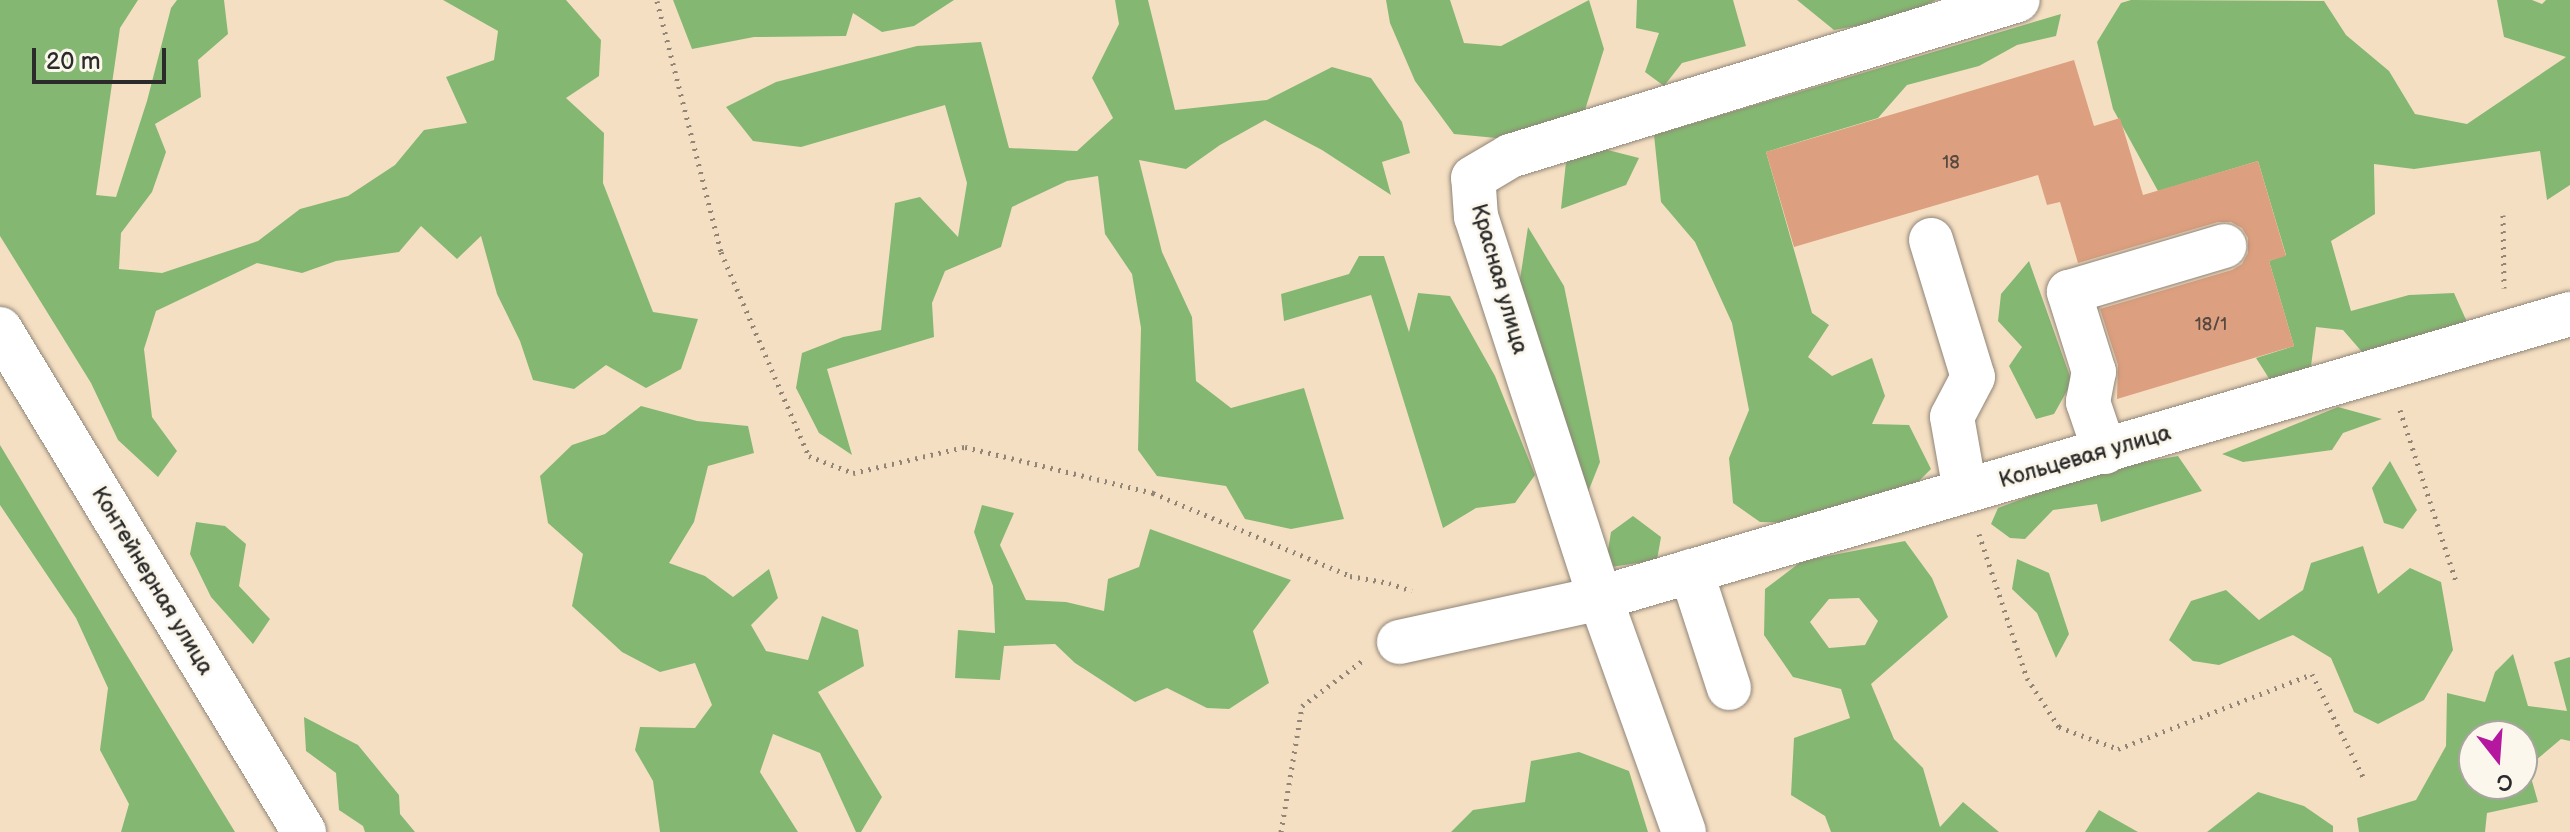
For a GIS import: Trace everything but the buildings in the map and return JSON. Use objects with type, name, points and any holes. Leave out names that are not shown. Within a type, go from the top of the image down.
[{"type":"street","name":"Красная улица","points":[[1684,832],[1600,598],[1476,217],[1473,178],[1510,156],[2018,0]]},
{"type":"street","points":[[1931,240],[1973,377],[1952,417],[1965,491]]},
{"type":"street","points":[[2105,452],[2088,402],[2094,372],[2069,292],[2224,246]]},
{"type":"street","name":"Кольцевая улица","points":[[1399,642],[1600,598],[2570,314]]},
{"type":"street","name":"Контейнерная улица","points":[[0,329],[304,832]]},
{"type":"street","points":[[1691,571],[1729,688]]},
{"type":"path","points":[[657,1],[721,252],[809,456],[853,473],[965,447],[1153,493],[1350,576],[1389,583],[1418,594]]},
{"type":"path","points":[[2503,215],[2505,333]]},
{"type":"path","points":[[2386,368],[2457,584]]},
{"type":"path","points":[[1965,491],[2027,678],[2059,727],[2118,749],[2312,674],[2365,781]]},
{"type":"path","points":[[1281,832],[1302,706],[1348,669],[1399,642]]},
{"type":"green space","points":[[0,0],[138,0],[120,28],[96,195],[116,197],[147,101],[171,8],[177,0],[224,0],[228,34],[198,60],[201,97],[155,124],[166,152],[152,192],[121,233],[119,269],[162,273],[258,241],[300,209],[348,196],[395,165],[424,130],[467,123],[446,77],[494,60],[498,31],[443,0],[566,0],[601,40],[599,76],[566,98],[604,133],[603,183],[653,312],[698,319],[681,369],[646,388],[606,365],[574,389],[533,380],[520,341],[497,294],[481,236],[457,259],[421,226],[399,252],[336,261],[302,273],[257,263],[156,311],[144,349],[152,417],[177,451],[158,477],[118,440],[91,383],[0,236]]},
{"type":"green space","points":[[673,0],[954,0],[914,26],[882,32],[853,13],[846,36],[754,37],[692,49]]},
{"type":"green space","points":[[1115,0],[1148,0],[1175,110],[1267,100],[1332,67],[1371,78],[1402,122],[1410,153],[1382,162],[1391,195],[1322,150],[1265,120],[1220,145],[1186,169],[1139,160],[1162,252],[1192,317],[1196,381],[1231,408],[1304,388],[1344,519],[1291,529],[1245,519],[1226,486],[1157,476],[1138,450],[1141,328],[1132,274],[1105,234],[1098,176],[1067,181],[1012,207],[1001,247],[945,271],[932,303],[934,337],[827,369],[852,455],[819,433],[796,388],[802,353],[843,337],[881,330],[895,203],[920,197],[958,237],[967,183],[945,105],[801,147],[753,141],[726,107],[776,82],[917,46],[981,42],[1009,148],[1077,151],[1113,118],[1092,78],[1119,24]]},
{"type":"green space","points":[[1386,0],[1450,0],[1464,43],[1501,46],[1589,0],[1604,49],[1585,110],[1507,139],[1454,134],[1415,81],[1390,23]]},
{"type":"green space","points":[[1637,0],[1733,0],[1746,46],[1682,63],[1664,86],[1645,72],[1659,33],[1636,28]]},
{"type":"green space","points":[[1797,0],[1936,0],[1900,18],[1834,30]]},
{"type":"green space","points":[[2131,0],[2324,1],[2346,35],[2389,71],[2415,114],[2467,124],[2566,57],[2504,37],[2497,0],[2532,0],[2542,4],[2546,0],[2570,0],[2570,185],[2547,200],[2540,151],[2414,169],[2374,164],[2375,214],[2331,241],[2351,311],[2409,295],[2454,293],[2467,322],[2369,360],[2343,330],[2316,327],[2310,374],[2272,383],[2256,358],[2294,346],[2269,261],[2286,255],[2258,161],[2158,191],[2113,109],[2097,42],[2121,3]]},
{"type":"green space","points":[[2061,14],[2056,36],[2017,45],[1979,66],[1907,85],[1878,118],[1766,152],[1812,313],[1829,325],[1808,357],[1832,376],[1872,358],[1885,396],[1872,424],[1909,425],[1931,469],[1907,493],[1801,523],[1760,522],[1733,503],[1729,458],[1749,410],[1732,323],[1695,242],[1661,202],[1654,135]]},
{"type":"green space","points":[[1600,148],[1639,158],[1626,185],[1561,209],[1566,162]]},
{"type":"green space","points":[[1528,227],[1564,286],[1600,462],[1586,497],[1519,286]]},
{"type":"green space","points":[[1359,256],[1384,256],[1409,332],[1418,293],[1450,296],[1495,376],[1535,475],[1515,503],[1476,508],[1443,528],[1371,295],[1284,321],[1281,294],[1349,274]]},
{"type":"green space","points":[[2029,261],[2072,382],[2054,414],[2036,419],[2009,366],[2022,347],[1998,321],[2001,294]]},
{"type":"green space","points":[[641,406],[697,421],[748,426],[754,453],[708,466],[694,522],[669,563],[705,576],[733,597],[769,569],[778,598],[751,625],[766,651],[808,660],[822,616],[858,630],[864,666],[818,692],[882,797],[861,832],[856,832],[820,753],[773,734],[760,772],[798,832],[660,832],[653,781],[635,750],[640,727],[695,728],[712,705],[695,663],[660,672],[622,652],[572,606],[583,554],[548,523],[540,476],[572,445],[605,434]]},
{"type":"green space","points":[[2338,407],[2382,419],[2343,433],[2332,450],[2243,462],[2222,454]]},
{"type":"green space","points":[[0,445],[235,832],[121,832],[129,804],[100,750],[108,688],[76,618],[0,505]]},
{"type":"green space","points":[[2178,456],[2202,491],[2101,522],[2097,504],[2053,510],[2025,539],[2010,538],[1991,524],[1998,508],[2099,470]]},
{"type":"green space","points":[[2390,461],[2417,510],[2403,529],[2384,523],[2372,488]]},
{"type":"green space","points":[[982,505],[1014,513],[1000,545],[1026,600],[1066,602],[1104,611],[1108,579],[1139,567],[1150,529],[1291,580],[1253,631],[1269,683],[1229,709],[1207,708],[1167,688],[1135,702],[1075,663],[1055,644],[1004,646],[1000,680],[955,678],[958,630],[995,633],[993,586],[974,532]]},
{"type":"green space","points":[[1633,516],[1661,537],[1657,560],[1605,568],[1611,532]]},
{"type":"green space","points":[[196,522],[225,526],[246,544],[239,586],[270,619],[253,644],[211,597],[190,554]]},
{"type":"green space","points":[[1905,541],[1932,578],[1948,617],[1871,684],[1894,739],[1923,768],[1940,827],[1963,802],[1999,832],[1831,832],[1825,816],[1791,795],[1794,738],[1850,718],[1841,689],[1793,677],[1764,635],[1765,589],[1802,561]],"holes":[[[1859,598],[1878,621],[1865,645],[1829,648],[1810,622],[1829,599]]]},
{"type":"green space","points":[[2363,546],[2378,594],[2410,568],[2441,582],[2453,650],[2424,700],[2378,724],[2354,712],[2331,658],[2293,635],[2219,665],[2193,661],[2169,640],[2191,601],[2226,590],[2259,620],[2303,590],[2311,563]]},
{"type":"green space","points":[[2017,559],[2049,573],[2069,634],[2056,658],[2037,613],[2012,589]]},
{"type":"green space","points":[[2513,654],[2528,706],[2567,711],[2554,662],[2570,657],[2570,741],[2561,739],[2538,759],[2538,720],[2458,720],[2458,800],[2538,802],[2487,813],[2485,832],[2359,832],[2357,818],[2416,800],[2446,746],[2447,693],[2485,702],[2495,672]]},
{"type":"green space","points":[[304,717],[358,745],[399,795],[400,814],[415,832],[365,832],[363,826],[339,810],[336,773],[306,751]]},
{"type":"green space","points":[[1579,752],[1629,771],[1648,832],[1451,832],[1473,810],[1525,802],[1531,761]]},
{"type":"green space","points":[[2258,792],[2304,806],[2333,826],[2333,832],[2207,832]]},
{"type":"green space","points":[[2099,810],[2138,832],[2085,832]]}]
